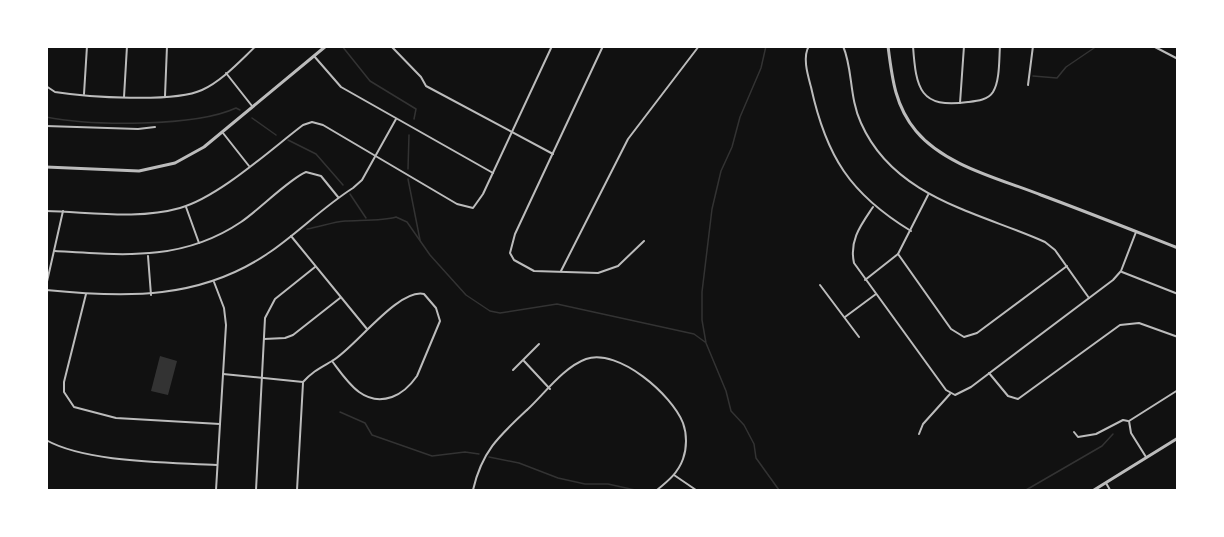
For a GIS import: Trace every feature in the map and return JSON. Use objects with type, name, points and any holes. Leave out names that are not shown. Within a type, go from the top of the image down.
[{"type":"street","points":[[46,61],[47,46]]},
{"type":"street","points":[[84,94],[87,46]]},
{"type":"street","points":[[124,97],[127,46]]},
{"type":"street","points":[[165,96],[167,46]]},
{"type":"street","points":[[47,88],[63,94],[124,97],[165,96],[201,91],[226,73],[256,46]]},
{"type":"street","points":[[46,166],[129,171],[157,169],[190,156],[326,46]]},
{"type":"street","points":[[391,46],[421,77],[426,86],[554,154]]},
{"type":"street","points":[[46,211],[144,214],[186,207],[219,188],[303,125],[312,122],[323,125],[375,158],[470,209],[478,203],[552,46]]},
{"type":"street","points":[[603,46],[510,252],[514,260],[530,269],[549,272],[605,272],[627,259],[644,241]]},
{"type":"street","points":[[561,271],[628,139],[699,46]]},
{"type":"street","points":[[809,46],[806,54],[809,78],[824,137],[850,181],[873,207],[910,231]]},
{"type":"street","points":[[843,46],[853,102],[870,141],[894,171],[928,194],[1045,242],[1067,266],[1089,298]]},
{"type":"street","points":[[888,46],[893,83],[900,106],[918,134],[935,148],[974,168],[1178,248]]},
{"type":"street","points":[[913,46],[918,84],[922,93],[938,103],[980,100],[994,90],[1000,46]]},
{"type":"street","points":[[960,103],[964,46]]},
{"type":"street","points":[[1028,85],[1033,46]]},
{"type":"street","points":[[1037,46],[1052,46]]},
{"type":"street","points":[[1153,46],[1178,59]]},
{"type":"street","points":[[314,56],[341,87],[493,173]]},
{"type":"street","points":[[226,73],[252,107]]},
{"type":"street","points":[[46,290],[86,294],[151,295],[183,291],[214,282],[252,264],[362,180],[396,119]]},
{"type":"street","points":[[46,126],[138,129],[155,127]]},
{"type":"street","points":[[222,132],[249,166]]},
{"type":"street","points":[[55,251],[148,255],[199,243],[233,227],[303,173],[318,174],[339,198]]},
{"type":"street","points":[[865,279],[898,254],[928,194]]},
{"type":"street","points":[[186,207],[199,243]]},
{"type":"street","points":[[873,207],[859,227],[853,245],[854,263],[950,394]]},
{"type":"street","points":[[46,286],[63,212]]},
{"type":"street","points":[[919,434],[924,424],[950,394],[961,393],[989,374],[1121,271],[1136,232]]},
{"type":"street","points":[[291,236],[367,329]]},
{"type":"street","points":[[898,254],[951,329],[964,338],[977,333],[1067,266]]},
{"type":"street","points":[[148,255],[151,295]]},
{"type":"street","points":[[256,490],[265,318],[271,303],[315,267]]},
{"type":"street","points":[[1121,271],[1178,294]]},
{"type":"street","points":[[214,282],[226,319],[216,490]]},
{"type":"street","points":[[820,285],[859,338]]},
{"type":"street","points":[[86,294],[64,382],[64,392],[74,407],[116,418],[220,424]]},
{"type":"street","points":[[297,490],[303,382],[317,367],[332,362],[367,329],[412,294],[424,294],[436,308],[440,321],[417,376],[405,391],[382,400],[368,398],[351,387],[332,362]]},
{"type":"street","points":[[845,317],[876,294]]},
{"type":"street","points":[[264,339],[285,338],[293,335],[340,298]]},
{"type":"street","points":[[989,374],[1008,396],[1018,399],[1120,325],[1139,323],[1178,337]]},
{"type":"street","points":[[513,370],[539,344]]},
{"type":"street","points":[[473,490],[478,469],[488,450],[572,367],[594,357],[614,360],[635,370],[669,402],[682,423],[685,451],[674,475],[657,490]]},
{"type":"street","points":[[524,361],[550,389]]},
{"type":"street","points":[[223,374],[303,382]]},
{"type":"street","points":[[1074,432],[1078,437],[1085,437],[1123,420],[1129,421],[1178,390]]},
{"type":"street","points":[[1129,421],[1131,433],[1147,458]]},
{"type":"street","points":[[1094,490],[1178,438]]},
{"type":"street","points":[[46,440],[58,446],[118,459],[217,465]]},
{"type":"street","points":[[674,475],[696,490]]},
{"type":"street","points":[[1106,483],[1110,490]]},
{"type":"shaded area","points":[[160,356],[177,361],[168,395],[151,391]]},
{"type":"waterway","points":[[342,46],[370,81],[416,109],[414,119]]},
{"type":"waterway","points":[[766,46],[761,68],[740,117],[732,147],[721,171],[712,209],[702,292],[702,320],[706,343],[726,391],[731,411],[744,425],[754,444],[756,458],[779,490]]},
{"type":"waterway","points":[[1033,76],[1057,78],[1066,67],[1097,46]]},
{"type":"waterway","points":[[46,117],[89,122],[143,123],[195,119],[236,108],[240,110]]},
{"type":"waterway","points":[[252,118],[276,135]]},
{"type":"waterway","points":[[408,169],[409,135]]},
{"type":"waterway","points":[[288,140],[316,154],[343,185]]},
{"type":"waterway","points":[[408,179],[420,240]]},
{"type":"waterway","points":[[350,194],[366,218]]},
{"type":"waterway","points":[[307,229],[340,222],[396,217],[407,222],[430,255],[466,295],[490,311],[500,313],[557,304],[694,334],[705,342]]},
{"type":"waterway","points":[[340,412],[365,423],[372,435],[432,456],[465,452],[479,454]]},
{"type":"waterway","points":[[1026,490],[1102,446],[1113,434]]},
{"type":"waterway","points":[[489,457],[519,463],[558,478],[635,490]]}]
